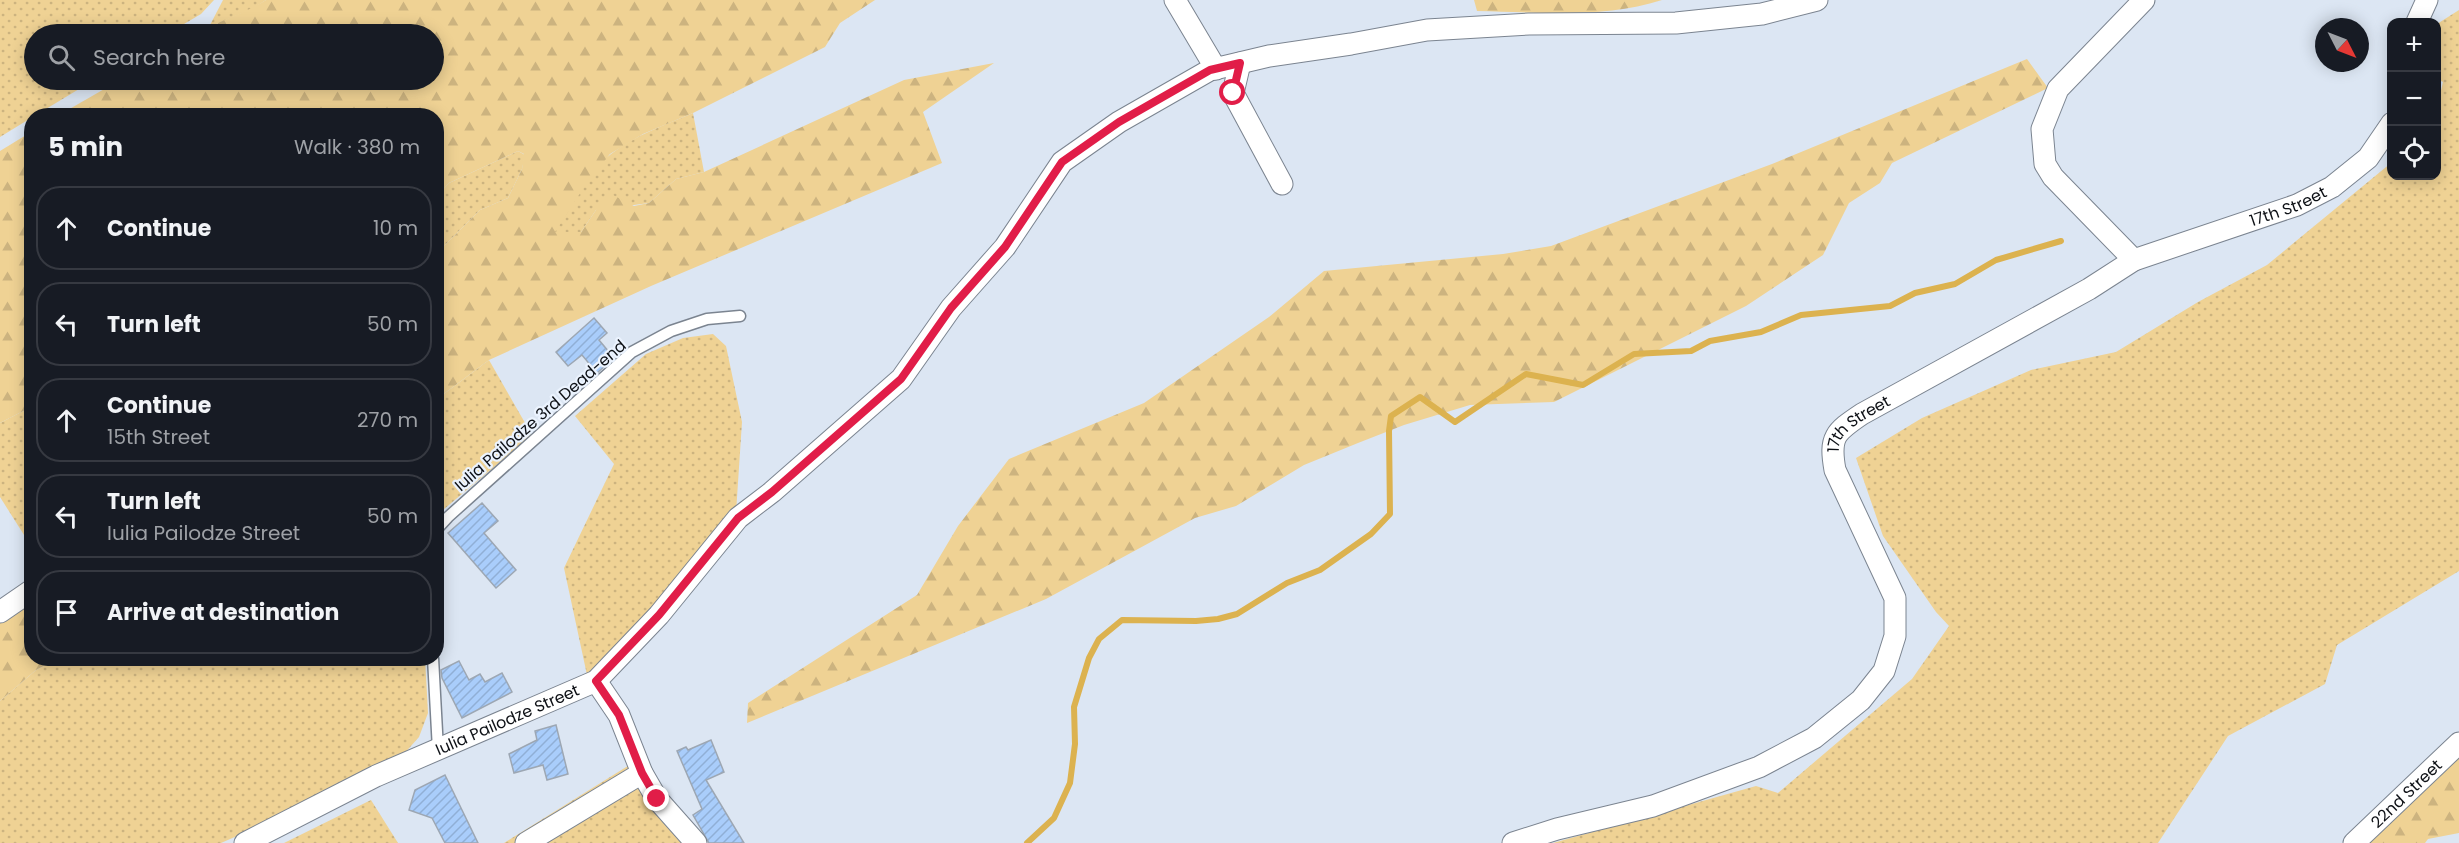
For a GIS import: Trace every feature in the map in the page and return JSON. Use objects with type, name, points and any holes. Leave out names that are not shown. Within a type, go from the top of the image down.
[{"type":"street","points":[[1175,0],[1216,69]]},
{"type":"street","points":[[596,681],[659,615],[738,518],[772,492],[901,379],[951,308],[1005,247],[1062,162],[1119,122],[1216,69],[1269,56],[1427,30],[1529,24],[1676,23],[1762,14],[1817,0]]},
{"type":"street","points":[[2134,260],[2087,209],[2053,177],[2045,164],[2042,129],[2058,89],[2144,0]]},
{"type":"street","points":[[2419,18],[2427,0]]},
{"type":"street","points":[[1240,63],[1233,93],[1282,183]]},
{"type":"street","name":"17th Street","points":[[1513,843],[1557,829],[1653,806],[1759,767],[1814,738],[1861,700],[1884,671],[1895,636],[1895,598],[1835,470],[1831,448],[1840,429],[1862,414],[2089,289],[2134,260],[2297,205],[2332,187],[2368,158],[2389,126]]},
{"type":"street","points":[[0,612],[24,596]]},
{"type":"street","name":"Iulia Pailodze Street","points":[[245,843],[376,777],[596,681],[619,715],[642,773],[657,799],[696,843]]},
{"type":"street","name":"22nd Street","points":[[2354,843],[2459,743]]},
{"type":"street","points":[[526,843],[642,773]]},
{"type":"lane","name":"Iulia Pailodze 3rd Dead-end","points":[[444,521],[633,352],[671,331],[707,319],[740,316]]},
{"type":"lane","points":[[433,666],[438,750]]},
{"type":"green space","points":[[0,0],[214,0],[201,14],[184,24],[24,24],[24,90],[77,90],[48,108],[24,108],[24,122],[0,137]]},
{"type":"green space","points":[[223,0],[266,0],[252,9],[216,24],[211,24]]},
{"type":"green space","points":[[266,0],[875,0],[840,23],[825,47],[693,113],[643,134],[610,154],[586,184],[555,232],[581,232],[596,210],[613,195],[634,206],[649,203],[676,179],[704,172],[904,80],[994,63],[923,112],[942,163],[651,286],[489,360],[444,394],[444,245],[480,210],[508,198],[522,169],[524,154],[518,151],[449,183],[444,188],[444,108],[71,108],[103,90],[444,90],[444,24],[215,24]]},
{"type":"green space","points":[[1474,0],[1662,0],[1617,10],[1547,13],[1477,11]]},
{"type":"green space","points":[[2459,10],[2459,571],[2337,645],[2325,684],[2228,736],[2158,843],[1553,843],[1756,786],[1778,793],[1912,679],[1949,626],[1936,612],[1883,536],[1856,458],[1922,418],[2031,370],[2116,352],[2198,302],[2267,265],[2387,166],[2387,180],[2441,180],[2441,90],[2443,82],[2441,81],[2441,21]]},
{"type":"green space","points":[[2027,59],[2048,88],[1892,163],[1880,183],[1849,203],[1823,255],[1746,306],[1554,402],[1470,405],[1404,425],[1304,465],[1236,506],[1195,518],[1046,599],[747,723],[748,703],[917,595],[958,526],[1009,459],[1144,403],[1269,317],[1324,271],[1503,254],[1551,246],[1772,164]]},
{"type":"green space","points":[[693,113],[704,172],[676,179],[649,203],[596,210],[581,232],[554,232],[587,180],[611,154],[640,136]]},
{"type":"green space","points":[[24,136],[24,411],[0,423],[0,151]]},
{"type":"green space","points":[[518,151],[525,155],[522,169],[508,198],[480,210],[444,245],[444,188],[449,183]]},
{"type":"green space","points":[[713,334],[726,346],[742,422],[736,513],[638,627],[587,675],[564,568],[614,464],[575,416],[646,354],[683,338]]},
{"type":"green space","points":[[489,360],[532,435],[444,509],[444,394]]},
{"type":"green space","points":[[24,411],[24,535],[0,497],[0,423]]},
{"type":"green space","points":[[24,608],[24,666],[44,666],[0,701],[0,623]]},
{"type":"green space","points":[[44,666],[425,666],[428,713],[419,737],[403,755],[278,818],[221,843],[0,843],[0,701]]},
{"type":"green space","points":[[2459,754],[2459,833],[2428,839],[2425,843],[2366,843]]},
{"type":"green space","points":[[631,764],[689,843],[504,843]]},
{"type":"green space","points":[[371,800],[398,843],[284,843]]},
{"type":"building","points":[[594,318],[607,333],[599,340],[614,358],[597,373],[582,355],[568,366],[556,352]]},
{"type":"building","points":[[482,503],[498,521],[484,533],[516,570],[496,588],[448,533]]},
{"type":"building","points":[[459,661],[469,680],[480,674],[485,682],[502,673],[512,692],[462,718],[442,678],[441,670]]},
{"type":"building","points":[[556,725],[568,774],[547,780],[543,765],[514,773],[509,754],[537,740],[535,731]]},
{"type":"building","points":[[711,740],[724,772],[706,780],[744,843],[709,843],[693,815],[702,809],[677,751],[686,747],[688,750]]},
{"type":"building","points":[[445,775],[478,843],[445,843],[432,818],[409,810],[415,790]]},
{"type":"waterway","points":[[1027,843],[1054,818],[1070,783],[1075,744],[1074,707],[1089,658],[1099,639],[1122,620],[1196,621],[1237,614],[1287,583],[1320,570],[1371,534],[1390,514],[1389,431],[1391,416],[1420,397],[1455,422],[1526,374],[1583,385],[1634,354],[1691,351],[1710,341],[1761,332],[1801,315],[1890,306],[1915,293],[1955,284],[1996,260],[2061,241]]},
{"type":"route","points":[[657,799],[642,773],[619,715],[596,681],[659,615],[738,518],[772,492],[901,379],[951,308],[1005,247],[1062,162],[1119,122],[1210,70],[1240,63],[1233,93]]}]
